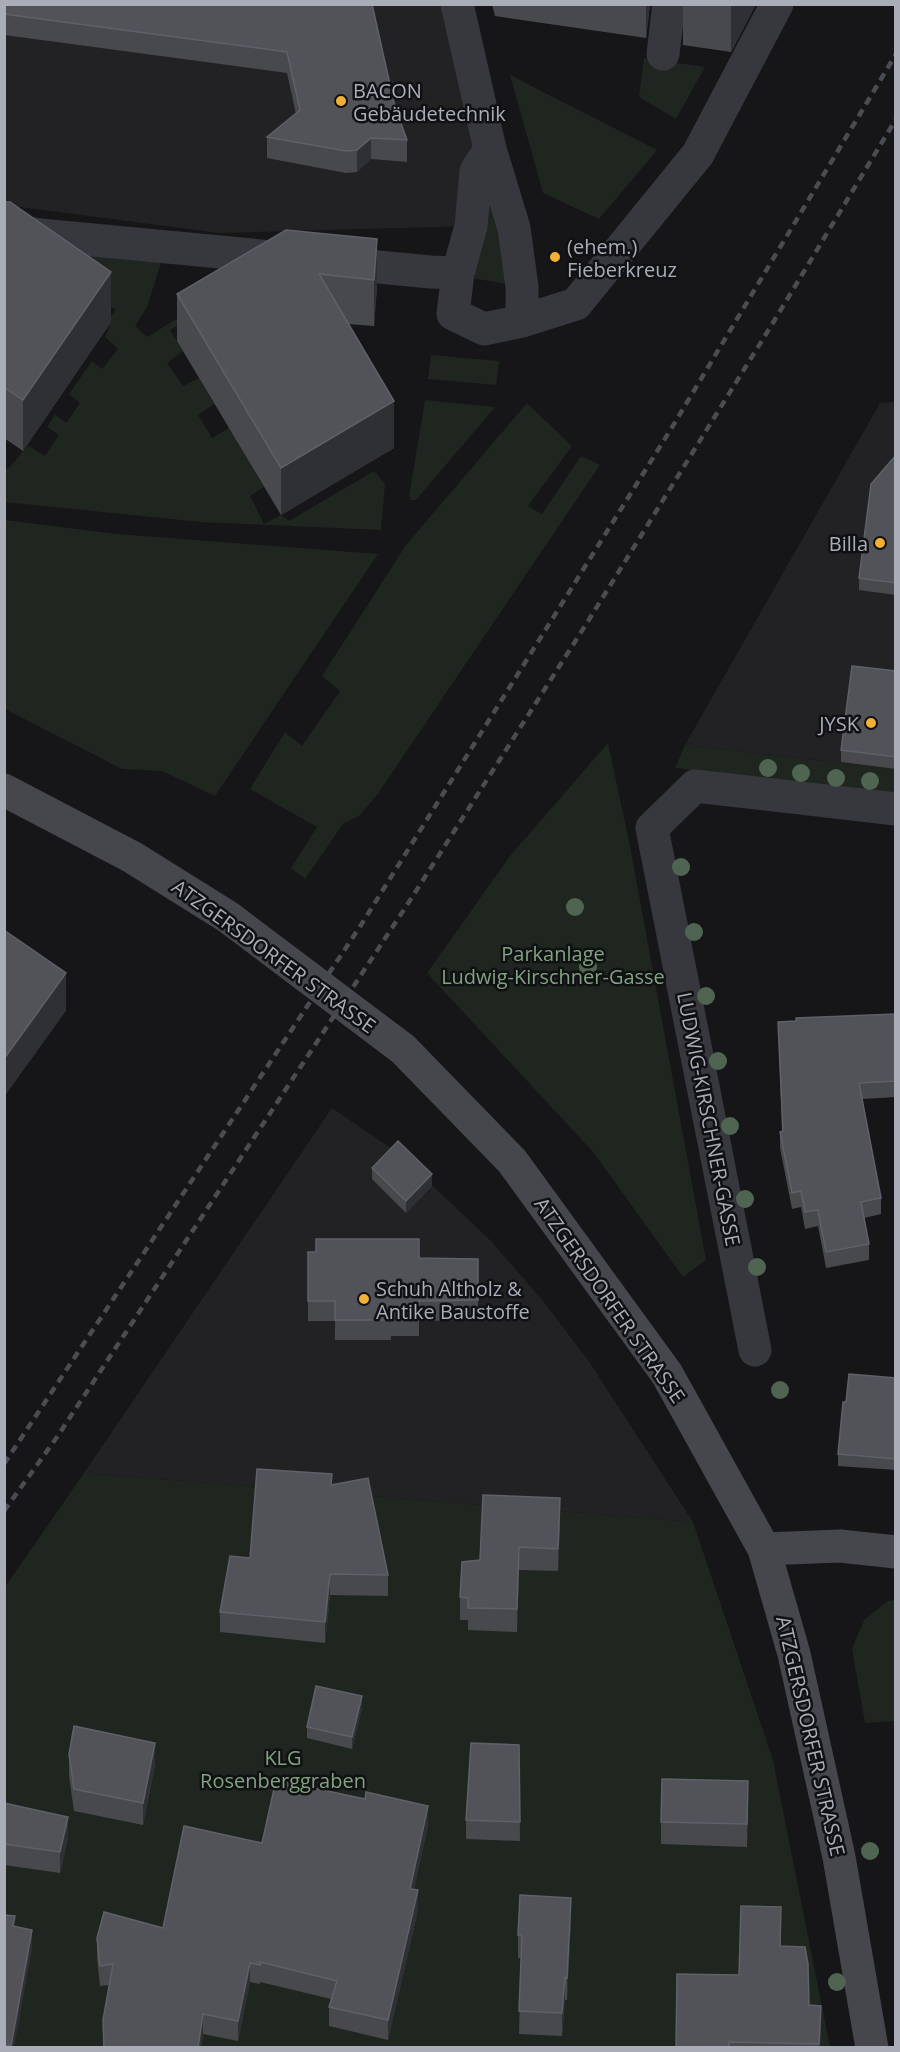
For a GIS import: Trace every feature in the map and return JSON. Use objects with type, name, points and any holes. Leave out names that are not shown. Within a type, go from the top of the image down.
[{"type":"street","points":[[457,4],[489,149],[514,228],[522,287],[522,321]]},
{"type":"street","points":[[663,54],[669,4]]},
{"type":"street","points":[[489,149],[476,171],[471,226],[458,273],[453,314],[484,329],[522,321],[576,304],[698,154],[777,4]]},
{"type":"street","points":[[4,229],[40,235],[458,273]]},
{"type":"street","name":"LUDWIG-KIRSCHNER-GASSE","points":[[755,1350],[652,828],[695,786],[896,808]]},
{"type":"street","name":"ATZGERSDORFER STRASSE","points":[[4,790],[132,857],[228,917],[403,1049],[512,1161],[667,1374],[764,1549],[794,1654],[839,1857],[872,2048]]},
{"type":"street","points":[[764,1549],[840,1546],[896,1552]]},
{"type":"shaded area","points":[[5,5],[457,5],[490,149],[471,226],[219,233],[5,205]]},
{"type":"shaded area","points":[[895,402],[895,769],[685,745],[880,403]]},
{"type":"shaded area","points":[[332,1108],[398,1153],[491,1241],[543,1301],[588,1360],[693,1522],[84,1473]]},
{"type":"green space","points":[[644,58],[705,67],[676,119],[639,97]]},
{"type":"green space","points":[[510,75],[657,150],[599,219],[543,193]]},
{"type":"green space","points":[[494,194],[508,284],[471,278],[486,198]]},
{"type":"green space","points":[[33,243],[161,263],[147,307],[135,326],[147,337],[254,272],[193,317],[170,330],[183,351],[167,363],[183,386],[199,378],[214,404],[198,415],[212,438],[229,428],[264,487],[250,496],[264,524],[281,515],[289,521],[374,471],[385,484],[381,530],[201,522],[5,502],[4,468],[8,469],[29,446],[45,456],[59,435],[47,427],[55,414],[66,423],[80,403],[69,394],[92,361],[102,369],[118,349],[105,337],[111,323],[108,320],[116,310],[94,295]]},
{"type":"green space","points":[[431,355],[499,361],[496,385],[428,379]]},
{"type":"green space","points":[[425,400],[495,407],[416,500],[411,500],[409,496]]},
{"type":"green space","points":[[527,403],[572,446],[528,506],[542,514],[581,456],[600,465],[377,795],[360,815],[343,824],[305,879],[291,868],[317,827],[250,789],[285,732],[302,746],[340,691],[322,676],[406,545]]},
{"type":"green space","points":[[5,520],[117,534],[378,554],[215,796],[162,771],[122,769],[5,709]]},
{"type":"green space","name":"Parkanlage Ludwig-Kirschner-Gasse","points":[[608,743],[630,846],[706,1260],[683,1277],[594,1153],[427,973],[510,856]]},
{"type":"green space","points":[[685,745],[895,769],[895,796],[675,768]]},
{"type":"green space","name":"KLG Rosenberggraben","points":[[84,1473],[693,1522],[773,1760],[830,2047],[5,2048],[5,1587]]},
{"type":"green space","points":[[895,1600],[895,1721],[865,1723],[852,1649],[864,1620],[888,1601]]},
{"type":"building","name":"BACON Gebäudetechnik","points":[[4,4],[372,4],[395,107],[407,140],[371,138],[357,150],[346,151],[267,137],[300,110],[287,52],[4,14]]},
{"type":"building","points":[[4,202],[10,202],[111,272],[23,400],[4,387]]},
{"type":"building","points":[[286,230],[377,239],[374,280],[319,274],[394,401],[281,468],[177,294]]},
{"type":"building","name":"Billa","points":[[896,455],[896,583],[859,578],[871,484]]},
{"type":"building","name":"JYSK","points":[[852,666],[896,671],[896,757],[841,750]]},
{"type":"building","points":[[4,930],[66,973],[4,1059]]},
{"type":"building","points":[[896,1014],[896,1081],[859,1083],[881,1198],[861,1202],[869,1244],[826,1252],[818,1210],[805,1212],[801,1191],[792,1193],[780,1132],[783,1131],[778,1022],[796,1021],[796,1018]]},
{"type":"building","points":[[398,1141],[432,1174],[406,1201],[372,1168]]},
{"type":"building","points":[[316,1239],[419,1239],[419,1258],[478,1259],[478,1300],[419,1301],[419,1316],[391,1316],[391,1320],[335,1320],[335,1301],[308,1301],[308,1252],[316,1252]]},
{"type":"building","points":[[849,1374],[896,1378],[896,1459],[838,1454],[843,1402],[846,1402]]},
{"type":"building","points":[[257,1469],[332,1474],[331,1485],[368,1478],[388,1575],[330,1574],[325,1622],[220,1612],[230,1556],[250,1558]]},
{"type":"building","points":[[483,1495],[560,1498],[558,1549],[519,1547],[517,1609],[468,1608],[468,1598],[460,1597],[462,1562],[480,1560]]},
{"type":"building","points":[[316,1686],[362,1696],[352,1737],[307,1727]]},
{"type":"building","points":[[74,1726],[155,1743],[143,1803],[74,1789],[69,1754]]},
{"type":"building","points":[[471,1743],[519,1745],[520,1822],[466,1820]]},
{"type":"building","points":[[662,1779],[748,1781],[747,1824],[661,1822]]},
{"type":"building","points":[[276,1780],[365,1799],[366,1792],[428,1806],[410,1889],[418,1890],[388,2020],[329,2007],[337,1981],[260,1962],[260,1965],[250,1963],[238,2021],[203,2014],[198,2048],[104,2048],[103,2020],[113,1964],[100,1966],[97,1938],[104,1912],[163,1928],[184,1826],[262,1843]]},
{"type":"building","points":[[4,1803],[68,1817],[60,1852],[4,1844]]},
{"type":"building","points":[[520,1895],[571,1898],[567,1978],[565,1977],[562,2013],[519,2011],[522,1935],[518,1935]]},
{"type":"building","points":[[741,1906],[781,1907],[780,1946],[805,1947],[808,1964],[809,2005],[821,2006],[819,2044],[729,2042],[729,2048],[676,2047],[677,1974],[739,1975]]},
{"type":"building","points":[[4,1915],[15,1916],[13,1926],[32,1930],[11,2046],[4,2045]]},
{"type":"railway","points":[[4,1464],[361,925],[671,429],[896,54]]},
{"type":"railway","points":[[4,1511],[57,1437],[409,902],[585,626],[896,119]]},
{"type":"place","name":"BACON Gebäudetechnik","points":[[341,101]]},
{"type":"place","name":"(ehem.) Fieberkreuz","points":[[555,257]]},
{"type":"place","name":"Billa","points":[[880,543]]},
{"type":"place","name":"JYSK","points":[[871,723]]},
{"type":"place","name":"Schuh Altholz & Antike Baustoffe","points":[[364,1299]]}]
